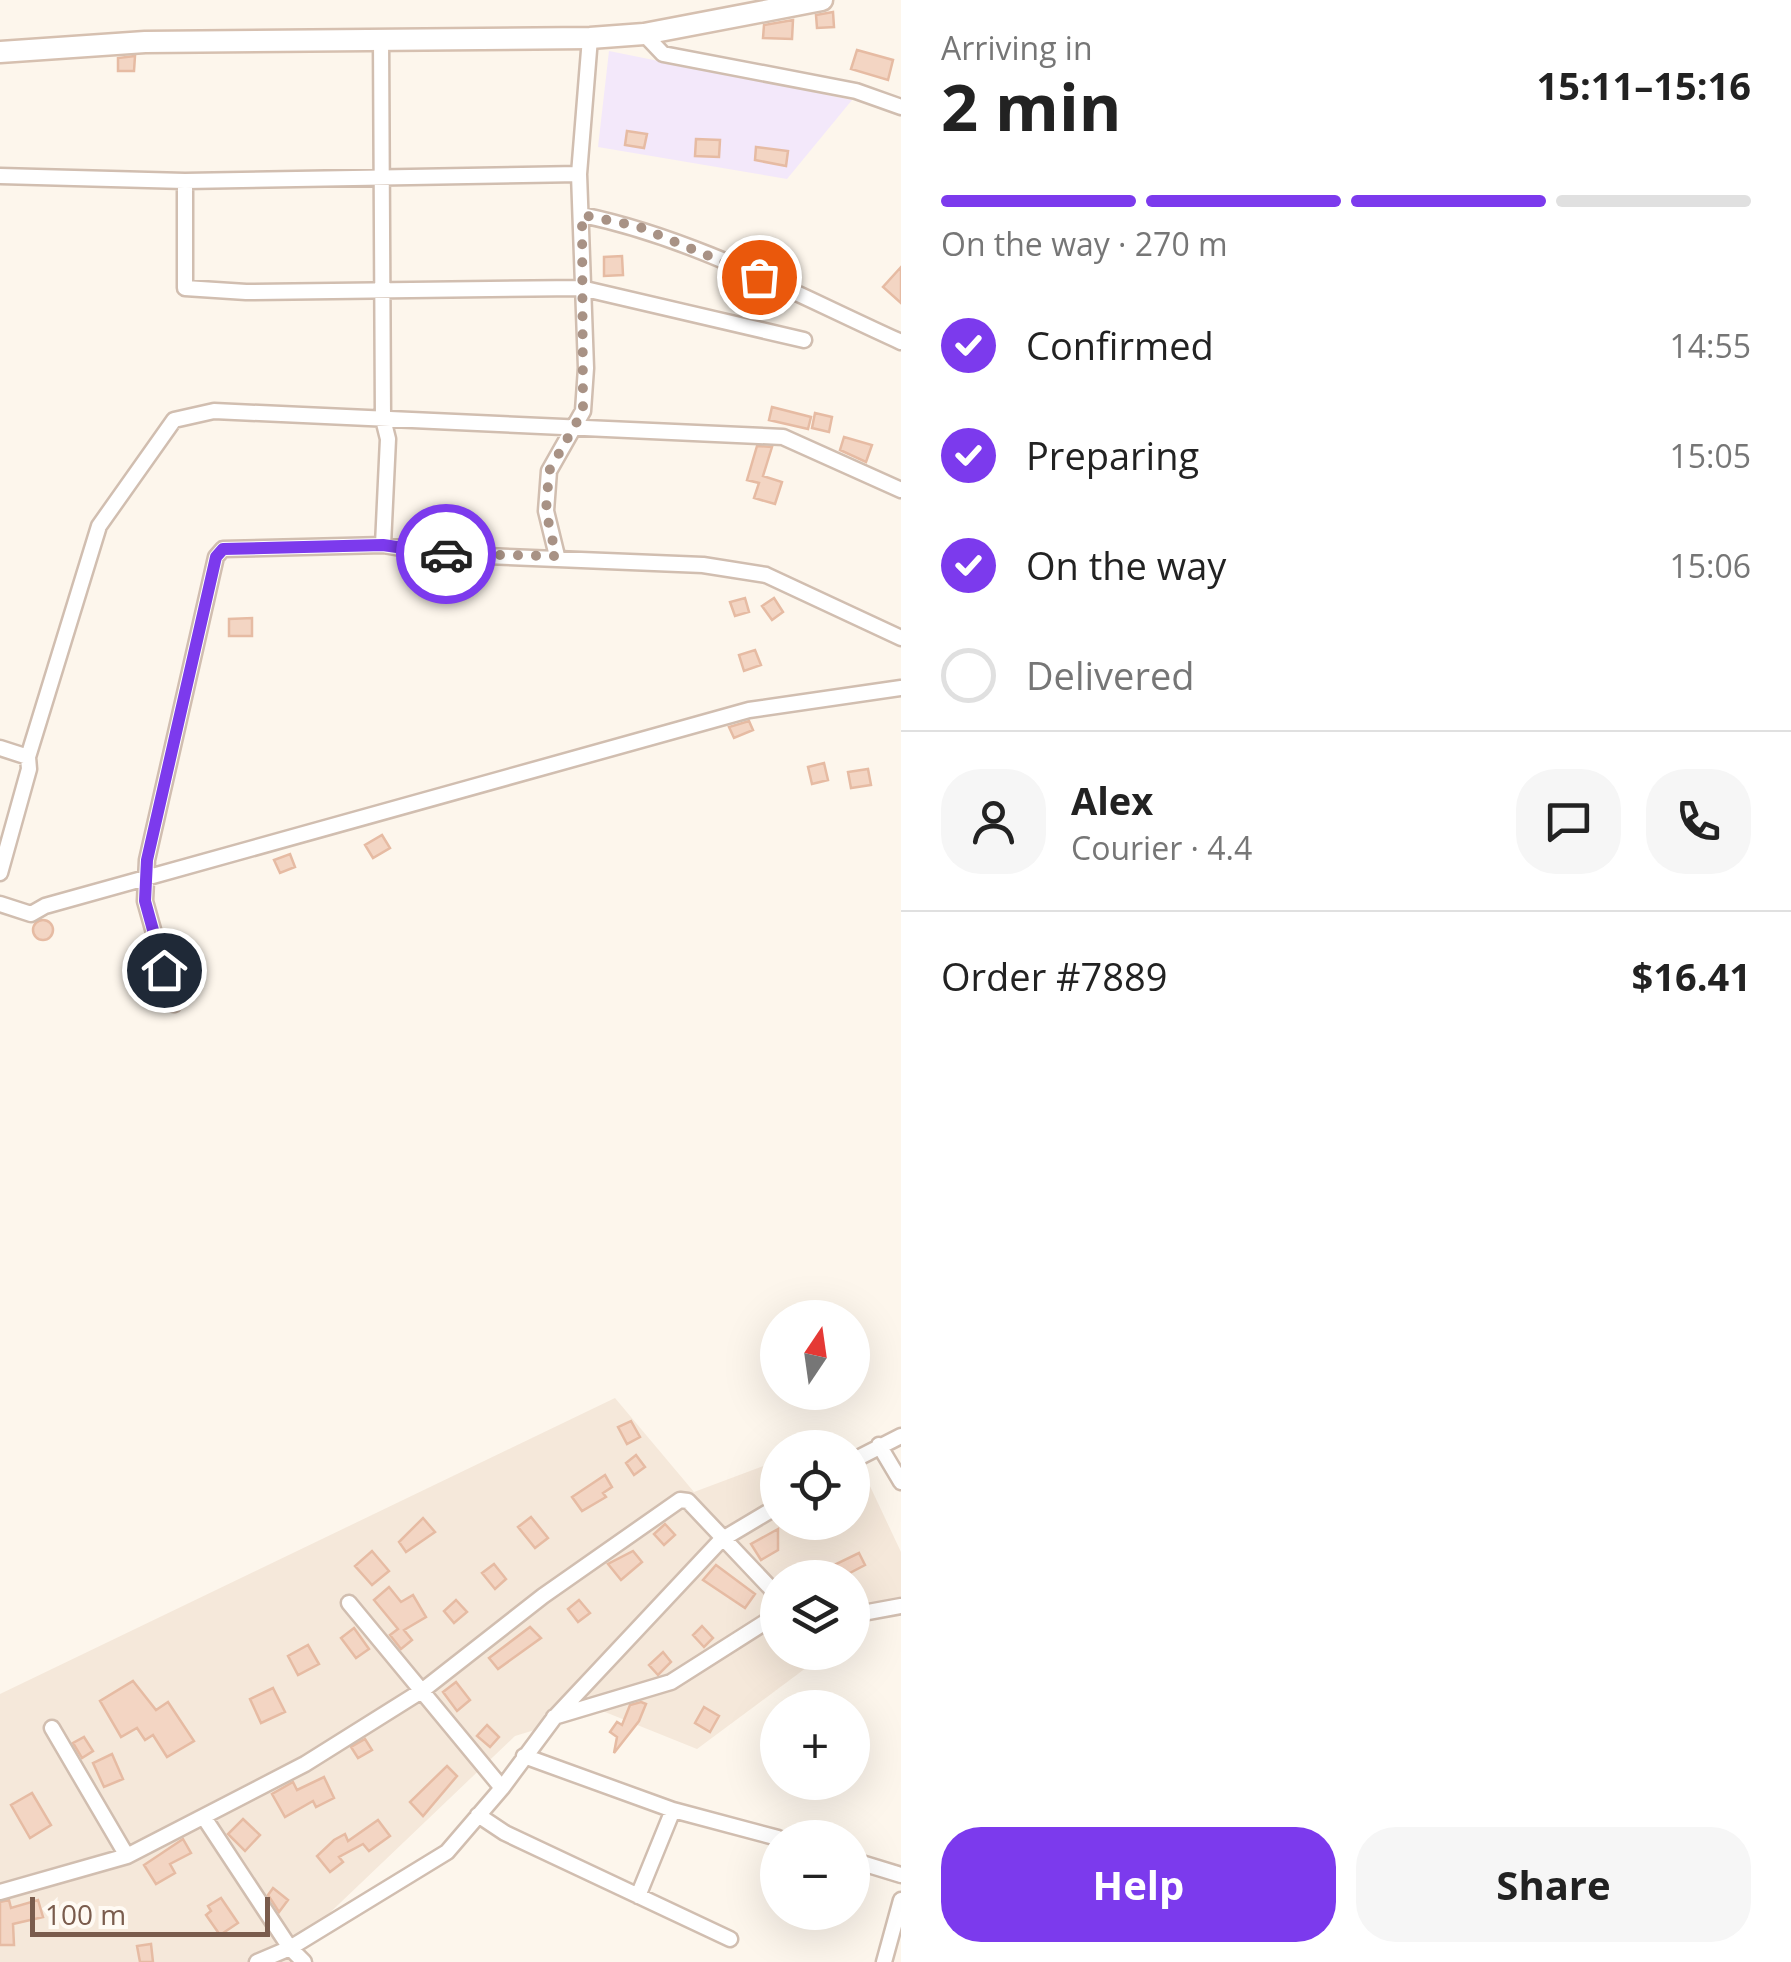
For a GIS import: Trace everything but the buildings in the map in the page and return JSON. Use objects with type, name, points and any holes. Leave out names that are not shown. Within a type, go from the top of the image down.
[{"type":"street","points":[[0,52],[145,42],[590,38],[644,34],[822,0]]},
{"type":"street","points":[[644,34],[663,54],[856,91],[901,108]]},
{"type":"street","points":[[381,38],[380,290],[383,419],[388,439],[383,545]]},
{"type":"street","points":[[556,556],[546,511],[549,471],[583,411],[586,368],[579,174],[590,38]]},
{"type":"street","points":[[0,176],[185,181],[579,174]]},
{"type":"street","points":[[185,181],[185,288],[246,292],[582,288],[804,340]]},
{"type":"street","points":[[582,215],[637,226],[728,262],[901,342]]},
{"type":"street","points":[[0,873],[29,769],[28,756],[99,526],[174,420],[214,411],[574,430],[784,436],[901,490]]},
{"type":"street","points":[[174,1004],[145,901],[147,860],[216,557],[223,549],[383,545],[437,554],[703,565],[766,576],[901,638]]},
{"type":"street","points":[[0,903],[31,914],[749,710],[901,688]]},
{"type":"street","points":[[0,748],[28,756]]},
{"type":"street","points":[[870,1450],[901,1436]]},
{"type":"street","points":[[879,1445],[901,1482]]},
{"type":"street","points":[[0,1892],[127,1856],[205,1819],[424,1690],[670,1504],[688,1502],[760,1578]]},
{"type":"street","points":[[257,1962],[290,1948],[447,1852],[502,1788],[554,1718],[721,1540],[760,1517]]},
{"type":"street","points":[[349,1602],[502,1788]]},
{"type":"street","points":[[870,1612],[901,1606]]},
{"type":"street","points":[[554,1718],[671,1682],[760,1625]]},
{"type":"street","points":[[52,1728],[127,1856]]},
{"type":"street","points":[[524,1756],[674,1810],[760,1833]]},
{"type":"street","points":[[638,1896],[674,1810]]},
{"type":"street","points":[[478,1815],[730,1939]]},
{"type":"street","points":[[205,1819],[290,1948],[304,1962]]},
{"type":"street","points":[[870,1865],[901,1874]]},
{"type":"street","points":[[884,1962],[901,1900]]},
{"type":"shaded area","points":[[609,51],[852,100],[787,179],[598,147]]},
{"type":"shaded area","points":[[615,1398],[694,1492],[760,1467],[760,1540],[870,1540],[870,1486],[901,1552],[901,1596],[870,1619],[870,1560],[760,1560],[760,1670],[803,1670],[776,1690],[760,1690],[760,1702],[697,1749],[600,1710],[515,1736],[295,1946],[312,1962],[0,1962],[0,1694]]},
{"type":"way so far","points":[[446,554],[556,556],[546,511],[549,471],[583,411],[586,368],[582,215],[637,226],[759,277]]},
{"type":"route","points":[[164,970],[145,901],[147,860],[216,557],[223,549],[383,545],[446,554]]}]
